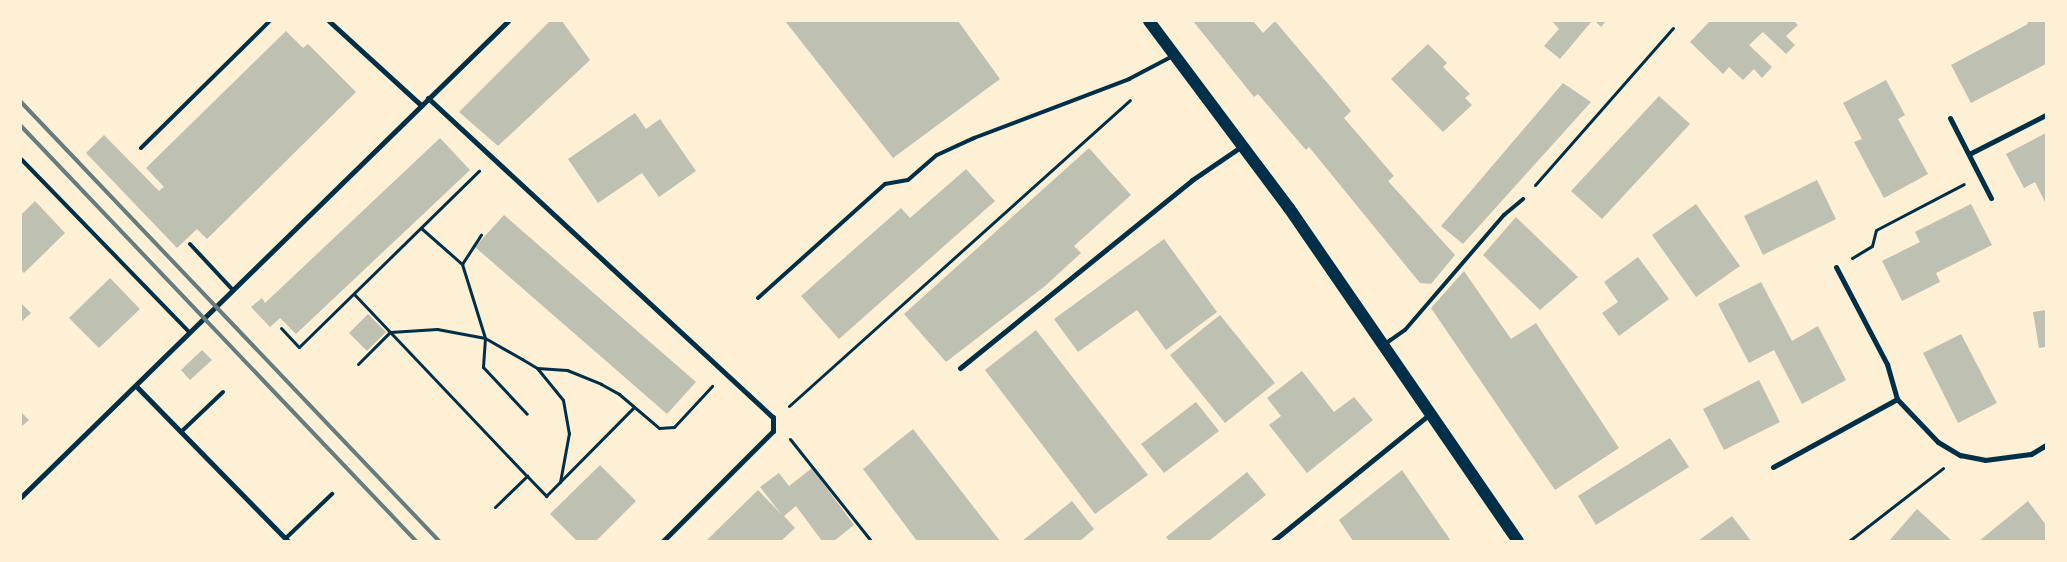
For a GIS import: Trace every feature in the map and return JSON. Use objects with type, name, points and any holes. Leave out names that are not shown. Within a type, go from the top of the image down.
[{"type":"main road","points":[[1149,21],[1243,145],[1518,541]]},
{"type":"street","points":[[329,21],[421,105]]},
{"type":"street","points":[[21,496],[136,386],[232,289],[508,21]]},
{"type":"street","points":[[428,98],[726,371],[773,417],[773,431],[663,541]]},
{"type":"street","points":[[1969,154],[2046,115]]},
{"type":"street","points":[[1950,118],[1991,198]]},
{"type":"street","points":[[960,368],[1192,180],[1243,145]]},
{"type":"street","points":[[1836,267],[1887,364],[1897,399],[1924,430],[1960,455],[1984,460],[2007,459],[2031,454],[2046,445]]},
{"type":"street","points":[[136,386],[287,540]]},
{"type":"street","points":[[1773,467],[1897,399]]},
{"type":"street","points":[[1273,541],[1430,414]]},
{"type":"lane","points":[[141,148],[270,21]]},
{"type":"lane","points":[[758,298],[885,184],[908,180],[937,155],[974,138],[1129,79],[1175,55]]},
{"type":"lane","points":[[21,159],[189,332]]},
{"type":"lane","points":[[1384,346],[1405,330],[1504,215],[1524,199]]},
{"type":"lane","points":[[190,244],[232,289]]},
{"type":"lane","points":[[181,432],[223,392]]},
{"type":"lane","points":[[287,540],[332,494]]},
{"type":"path","points":[[1524,199],[1673,28]]},
{"type":"path","points":[[871,541],[773,417],[1135,95]]},
{"type":"path","points":[[281,328],[299,347],[493,158]]},
{"type":"path","points":[[1836,267],[1872,246],[1876,230],[1980,175]]},
{"type":"path","points":[[421,228],[462,264],[485,338],[483,367],[527,414]]},
{"type":"path","points":[[462,264],[481,235]]},
{"type":"path","points":[[354,294],[546,496],[634,407]]},
{"type":"path","points":[[358,364],[390,332],[436,329],[485,338],[537,368],[554,386],[567,416],[569,433],[560,482]]},
{"type":"path","points":[[537,368],[566,370],[601,384],[660,428],[674,427],[726,371]]},
{"type":"path","points":[[1849,541],[1960,455]]},
{"type":"path","points":[[495,507],[527,476]]},
{"type":"building","points":[[550,21],[562,21],[590,60],[498,146],[459,112]]},
{"type":"building","points":[[785,21],[958,21],[1000,79],[893,158]]},
{"type":"building","points":[[1193,21],[1253,21],[1263,33],[1275,21],[1351,111],[1344,118],[1394,176],[1388,181],[1455,255],[1431,284],[1420,283],[1309,147],[1306,150],[1258,94],[1254,97]]},
{"type":"building","points":[[1552,21],[1592,21],[1560,59],[1544,46],[1559,29]]},
{"type":"building","points":[[1595,21],[1606,21],[1601,27]]},
{"type":"building","points":[[1710,21],[1794,21],[1798,25],[1786,36],[1795,45],[1786,54],[1763,32],[1749,45],[1772,67],[1762,78],[1754,69],[1743,80],[1729,67],[1723,74],[1690,42]]},
{"type":"building","points":[[2027,21],[2046,21],[2046,64],[1971,103],[1951,65],[2028,24]]},
{"type":"building","points":[[286,31],[303,48],[308,44],[356,92],[207,239],[197,229],[177,248],[86,153],[104,135],[159,191],[164,187],[146,168]]},
{"type":"building","points":[[1428,44],[1447,63],[1443,67],[1470,94],[1465,98],[1472,105],[1443,132],[1391,79]]},
{"type":"building","points":[[1886,80],[1905,115],[1898,119],[1928,174],[1884,198],[1854,142],[1862,139],[1843,103]]},
{"type":"building","points":[[1563,83],[1591,102],[1463,244],[1441,226]]},
{"type":"building","points":[[1659,96],[1690,124],[1602,219],[1571,191]]},
{"type":"building","points":[[635,113],[646,129],[660,119],[696,171],[659,197],[642,173],[598,203],[568,159]]},
{"type":"building","points":[[2046,133],[2046,204],[2035,182],[2024,188],[2006,154]]},
{"type":"building","points":[[440,138],[470,170],[296,334],[280,318],[270,327],[251,307],[262,298],[265,303]]},
{"type":"building","points":[[1089,148],[1131,195],[1074,246],[1081,253],[1045,286],[946,362],[904,314]]},
{"type":"building","points":[[966,169],[995,201],[839,339],[801,296],[901,208],[910,218]]},
{"type":"building","points":[[1817,180],[1836,219],[1763,255],[1744,216]]},
{"type":"building","points":[[35,201],[65,233],[24,273],[21,270],[21,215]]},
{"type":"building","points":[[1696,204],[1740,266],[1696,297],[1652,235]]},
{"type":"building","points":[[1971,204],[1992,245],[1936,273],[1940,282],[1902,301],[1882,261],[1920,242],[1915,232]]},
{"type":"building","points":[[504,215],[696,382],[667,414],[475,247]]},
{"type":"building","points":[[1516,217],[1578,277],[1540,310],[1483,255]]},
{"type":"building","points":[[1164,239],[1217,312],[1166,350],[1137,310],[1078,352],[1054,319]]},
{"type":"building","points":[[1638,257],[1669,299],[1619,336],[1602,313],[1618,302],[1604,282]]},
{"type":"building","points":[[1464,271],[1511,339],[1536,323],[1619,448],[1555,490],[1431,308]]},
{"type":"building","points":[[110,278],[140,309],[99,348],[69,318]]},
{"type":"building","points":[[1761,282],[1792,341],[1818,326],[1846,380],[1802,404],[1774,350],[1749,363],[1718,304]]},
{"type":"building","points":[[21,303],[31,313],[21,322]]},
{"type":"building","points":[[2046,310],[2046,347],[2039,348],[2033,312]]},
{"type":"building","points":[[368,314],[386,332],[367,351],[349,333]]},
{"type":"building","points":[[1220,315],[1275,383],[1225,423],[1170,355]]},
{"type":"building","points":[[1036,330],[1148,475],[1095,514],[985,370]]},
{"type":"building","points":[[1961,334],[1997,403],[1958,423],[1923,353]]},
{"type":"building","points":[[202,350],[212,360],[190,380],[181,370]]},
{"type":"building","points":[[1302,371],[1334,412],[1354,397],[1373,420],[1307,473],[1269,425],[1281,416],[1267,398]]},
{"type":"building","points":[[1759,380],[1780,422],[1724,450],[1703,409]]},
{"type":"building","points":[[1196,402],[1219,431],[1164,473],[1141,444]]},
{"type":"building","points":[[21,412],[29,420],[21,427]]},
{"type":"building","points":[[913,429],[1000,541],[917,541],[863,469]]},
{"type":"building","points":[[1670,438],[1689,467],[1596,525],[1578,496]]},
{"type":"building","points":[[600,465],[636,501],[596,541],[577,541],[550,514]]},
{"type":"building","points":[[812,468],[854,525],[834,541],[822,541],[796,506],[784,516],[795,528],[781,541],[706,541],[758,490],[782,515],[760,487],[779,473],[789,486]]},
{"type":"building","points":[[1402,470],[1451,541],[1353,541],[1339,520]]},
{"type":"building","points":[[1247,472],[1266,495],[1209,541],[1169,541],[1166,537]]},
{"type":"building","points":[[1072,501],[1094,529],[1080,541],[1022,541]]},
{"type":"building","points":[[2028,501],[2046,525],[2046,541],[1979,541]]},
{"type":"building","points":[[1917,509],[1952,541],[1889,541]]},
{"type":"building","points":[[1732,516],[1751,541],[1698,541]]},
{"type":"railway","points":[[21,102],[439,541]]},
{"type":"railway","points":[[21,126],[416,541]]}]
